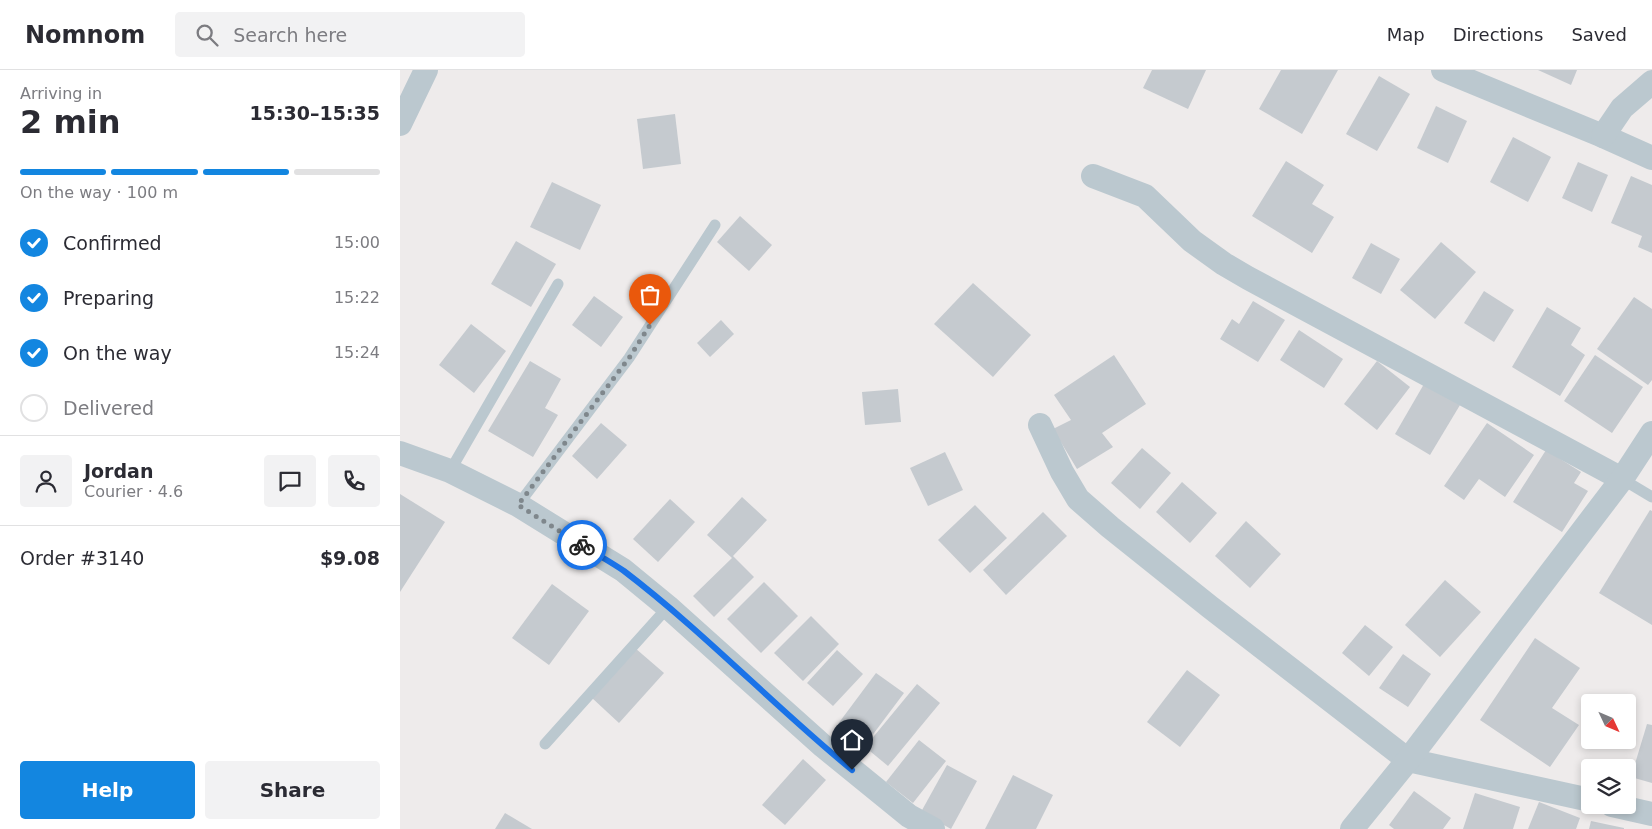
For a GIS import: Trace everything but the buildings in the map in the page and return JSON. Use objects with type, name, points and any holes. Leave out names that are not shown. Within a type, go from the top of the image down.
[{"type":"street","points":[[400,124],[426,70]]},
{"type":"street","points":[[1444,70],[1652,158]]},
{"type":"street","points":[[1603,136],[1622,108],[1652,82]]},
{"type":"street","points":[[1093,176],[1145,196],[1192,241],[1224,264],[1248,278],[1622,480]]},
{"type":"street","points":[[1040,425],[1062,472],[1078,499],[1210,607],[1408,760],[1581,798]]},
{"type":"street","points":[[1352,829],[1408,760],[1622,480],[1652,433]]},
{"type":"street","points":[[401,455],[450,471],[518,505],[623,570],[668,607],[823,746],[909,816],[933,829]]},
{"type":"street","points":[[1636,810],[1652,814]]},
{"type":"lane","points":[[518,505],[629,358],[715,225]]},
{"type":"lane","points":[[450,471],[558,284]]},
{"type":"lane","points":[[1622,480],[1652,496]]},
{"type":"lane","points":[[545,744],[668,607]]},
{"type":"way so far","points":[[582,545],[518,505],[629,358],[650,325]]},
{"type":"route","points":[[582,545],[623,570],[668,607],[852,770]]}]
